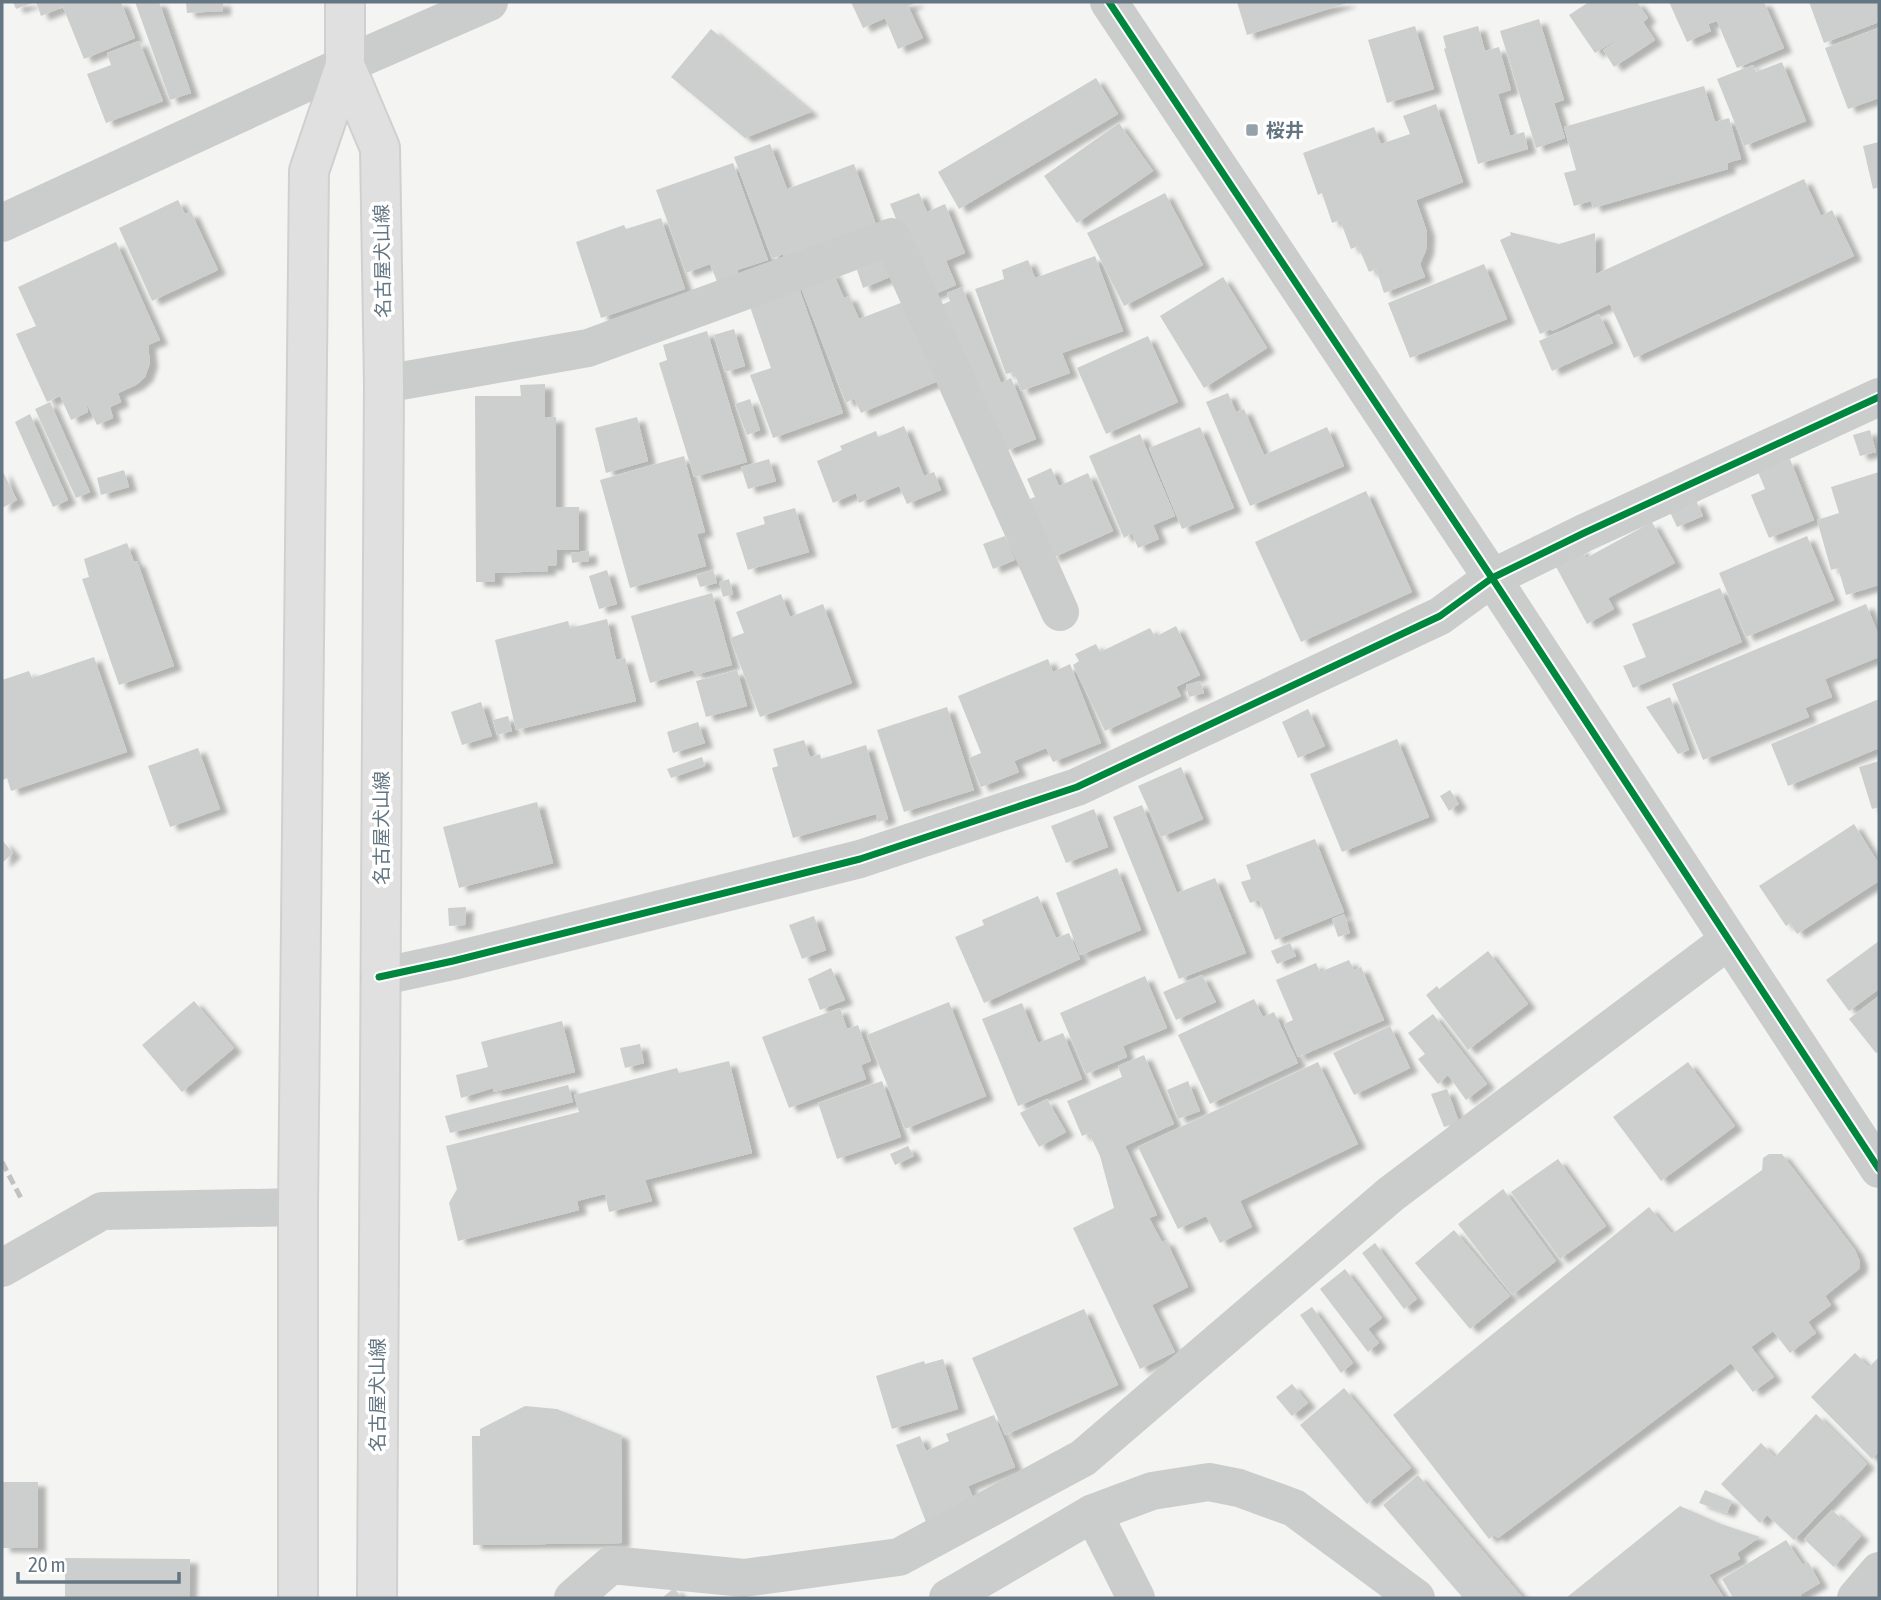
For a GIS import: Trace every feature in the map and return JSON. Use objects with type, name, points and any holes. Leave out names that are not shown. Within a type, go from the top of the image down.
[{"type":"main road","name":"名古屋犬山線","points":[[298,1598],[298,1207],[309,171],[345,65],[345,2]]},
{"type":"main road","name":"名古屋犬山線","points":[[345,65],[380,148],[384,384],[377,1598]]},
{"type":"street","points":[[2,223],[345,65],[489,2]]},
{"type":"street","points":[[1109,2],[1492,578],[1879,1169]]},
{"type":"street","points":[[384,384],[588,348],[892,237],[1060,612]]},
{"type":"street","points":[[379,977],[467,958],[860,859],[1077,787],[1440,616],[1492,578],[1584,533],[1879,397]]},
{"type":"street","points":[[573,1598],[611,1565],[744,1578],[900,1557],[1083,1458],[1391,1194],[1729,940]]},
{"type":"street","points":[[2,1269],[102,1211],[298,1207]]},
{"type":"street","points":[[948,1598],[1093,1513],[1152,1491],[1209,1482],[1239,1488],[1294,1508],[1416,1598]]},
{"type":"street","points":[[1093,1513],[1136,1598]]},
{"type":"street","points":[[1856,1598],[1879,1570]]},
{"type":"building","points":[[13,2],[35,2],[16,9]]},
{"type":"building","points":[[36,2],[121,2],[135,38],[84,59],[63,7],[41,16]]},
{"type":"building","points":[[135,2],[159,2],[191,93],[170,100]]},
{"type":"building","points":[[186,2],[223,2],[223,11],[187,13]]},
{"type":"building","points":[[851,2],[918,2],[908,6],[923,38],[898,49],[885,18],[863,28]]},
{"type":"building","points":[[1237,2],[1350,2],[1247,35]]},
{"type":"building","points":[[1589,2],[1637,2],[1648,18],[1643,22],[1655,40],[1614,67],[1603,50],[1637,27],[1595,53],[1569,15]]},
{"type":"building","points":[[1669,2],[1764,2],[1784,48],[1737,68],[1717,21],[1708,24],[1711,31],[1687,42]]},
{"type":"building","points":[[1809,2],[1879,2],[1879,22],[1824,43]]},
{"type":"building","points":[[1539,19],[1564,100],[1554,103],[1565,138],[1536,148],[1500,31]]},
{"type":"building","points":[[1415,26],[1434,89],[1387,103],[1368,40]]},
{"type":"building","points":[[1478,26],[1485,51],[1499,47],[1511,90],[1498,94],[1510,136],[1524,132],[1528,149],[1478,164],[1444,49],[1443,36]]},
{"type":"building","points":[[1879,28],[1879,98],[1848,109],[1825,48]]},
{"type":"building","points":[[711,29],[811,112],[745,138],[671,77]]},
{"type":"building","points":[[139,41],[163,101],[106,123],[87,74],[111,65],[107,53]]},
{"type":"building","points":[[1782,62],[1806,121],[1744,146],[1717,79],[1753,65],[1756,72]]},
{"type":"building","points":[[1096,78],[1118,114],[959,209],[938,172]]},
{"type":"building","points":[[1704,86],[1715,122],[1729,118],[1741,159],[1727,163],[1728,169],[1593,208],[1591,201],[1574,206],[1564,173],[1576,170],[1564,127]]},
{"type":"building","points":[[1436,104],[1463,182],[1416,200],[1427,232],[1426,250],[1420,264],[1425,277],[1384,293],[1376,269],[1369,272],[1358,246],[1351,249],[1340,220],[1332,223],[1322,193],[1318,195],[1303,153],[1374,127],[1381,144],[1410,134],[1403,116]]},
{"type":"building","points":[[1119,123],[1153,171],[1077,223],[1044,176]]},
{"type":"building","points":[[1879,142],[1879,187],[1873,189],[1863,146]]},
{"type":"building","points":[[770,144],[787,189],[854,164],[878,230],[786,263],[783,254],[772,259],[734,157]]},
{"type":"building","points":[[733,163],[768,260],[737,270],[741,281],[720,289],[710,264],[686,273],[656,190]]},
{"type":"building","points":[[1804,179],[1821,216],[1832,210],[1854,256],[1634,358],[1610,304],[1540,334],[1500,240],[1511,235],[1510,232],[1559,244],[1595,233],[1596,274]]},
{"type":"building","points":[[919,193],[927,212],[945,204],[965,253],[946,261],[956,285],[928,297],[890,204]]},
{"type":"building","points":[[1165,193],[1203,265],[1124,306],[1087,233]]},
{"type":"building","points":[[178,200],[185,214],[191,212],[218,270],[152,301],[119,228]]},
{"type":"building","points":[[661,218],[685,289],[601,318],[576,242],[624,225],[626,229]]},
{"type":"building","points":[[116,242],[160,340],[148,345],[150,363],[145,377],[136,385],[118,393],[121,402],[110,407],[113,418],[97,425],[86,402],[88,412],[71,420],[60,396],[47,402],[16,334],[36,326],[18,287]]},
{"type":"building","points":[[1095,256],[1123,331],[1062,353],[1070,373],[1021,391],[1014,372],[1006,374],[975,289],[1004,279],[1002,270],[1028,260],[1035,278]]},
{"type":"building","points":[[887,258],[895,275],[863,288],[857,270]]},
{"type":"building","points":[[1484,264],[1507,319],[1410,358],[1388,303]]},
{"type":"building","points":[[832,271],[844,298],[849,296],[859,319],[911,299],[943,379],[861,413],[854,398],[846,403],[800,285]]},
{"type":"building","points":[[1223,277],[1267,348],[1204,388],[1160,316]]},
{"type":"building","points":[[796,280],[843,413],[773,438],[750,375],[771,368],[747,298]]},
{"type":"building","points":[[962,287],[1001,383],[1011,378],[1036,439],[1006,451],[939,306],[950,301],[947,293]]},
{"type":"building","points":[[1599,314],[1613,343],[1552,371],[1539,341]]},
{"type":"building","points":[[734,329],[745,366],[725,372],[714,335]]},
{"type":"building","points":[[707,331],[747,462],[694,477],[659,363],[667,360],[663,345]]},
{"type":"building","points":[[1148,336],[1178,402],[1106,434],[1077,368]]},
{"type":"building","points":[[545,384],[545,418],[556,417],[556,507],[579,507],[579,550],[557,550],[556,566],[548,566],[548,571],[495,573],[495,582],[476,582],[475,396],[521,396],[520,385]]},
{"type":"building","points":[[1228,393],[1236,412],[1244,409],[1264,455],[1327,427],[1344,466],[1250,506],[1206,402]]},
{"type":"building","points":[[750,399],[760,430],[747,435],[735,404]]},
{"type":"building","points":[[50,402],[90,492],[76,498],[35,409]]},
{"type":"building","points":[[30,414],[68,500],[53,507],[15,422]]},
{"type":"building","points":[[637,417],[648,461],[606,473],[595,428]]},
{"type":"building","points":[[904,426],[924,476],[934,472],[941,490],[907,504],[899,486],[859,503],[856,493],[833,503],[817,461],[842,450],[840,446],[876,431],[878,437]]},
{"type":"building","points":[[1200,427],[1234,508],[1182,529],[1149,448]]},
{"type":"building","points":[[1870,430],[1876,452],[1860,456],[1853,435]]},
{"type":"building","points":[[1140,434],[1175,516],[1153,525],[1159,539],[1138,548],[1132,533],[1124,538],[1089,456]]},
{"type":"building","points":[[684,456],[705,532],[697,534],[706,566],[630,588],[600,480]]},
{"type":"building","points":[[769,459],[776,481],[748,489],[741,467]]},
{"type":"building","points":[[1790,459],[1814,520],[1769,538],[1751,495],[1765,489],[1758,472]]},
{"type":"building","points":[[1051,468],[1059,486],[1088,473],[1113,531],[1052,558],[1027,500],[1035,497],[1027,479]]},
{"type":"building","points":[[2,470],[17,500],[2,508]]},
{"type":"building","points":[[124,470],[129,487],[101,495],[97,478]]},
{"type":"building","points":[[1879,472],[1879,585],[1846,595],[1838,568],[1831,570],[1817,520],[1839,513],[1831,487]]},
{"type":"building","points":[[1366,491],[1412,592],[1301,642],[1255,542]]},
{"type":"building","points":[[1696,500],[1703,516],[1677,527],[1670,512]]},
{"type":"building","points":[[795,508],[809,552],[748,570],[736,533],[765,524],[763,517]]},
{"type":"building","points":[[1652,522],[1675,563],[1608,598],[1614,609],[1587,624],[1554,563],[1580,548],[1586,558]]},
{"type":"building","points":[[1005,536],[1015,560],[993,569],[983,544]]},
{"type":"building","points":[[1807,536],[1834,600],[1746,637],[1719,573]]},
{"type":"building","points":[[127,543],[134,562],[137,561],[174,666],[119,685],[82,579],[89,577],[84,559]]},
{"type":"building","points":[[589,551],[589,561],[572,563],[571,553]]},
{"type":"building","points":[[607,570],[617,604],[599,609],[589,576]]},
{"type":"building","points":[[713,570],[717,583],[700,587],[696,575]]},
{"type":"building","points":[[729,579],[733,594],[723,597],[719,582]]},
{"type":"building","points":[[1720,588],[1742,642],[1633,688],[1623,666],[1646,657],[1632,624]]},
{"type":"building","points":[[712,593],[732,665],[695,675],[693,670],[650,683],[631,616]]},
{"type":"building","points":[[781,594],[790,617],[823,604],[852,683],[760,717],[730,638],[744,633],[736,612]]},
{"type":"building","points":[[1866,604],[1879,636],[1879,657],[1825,679],[1832,697],[1805,708],[1809,717],[1703,760],[1672,684]]},
{"type":"building","points":[[607,619],[616,660],[625,658],[636,701],[516,730],[495,640],[568,621],[570,628]]},
{"type":"building","points":[[1176,626],[1200,675],[1176,687],[1181,696],[1105,731],[1073,665],[1079,661],[1075,654],[1096,644],[1100,652],[1150,628],[1155,637]]},
{"type":"building","points":[[94,657],[127,752],[11,791],[7,778],[3,780],[2,775],[2,680],[29,671],[32,678]]},
{"type":"building","points":[[1048,659],[1053,672],[1070,664],[1101,743],[1053,762],[1046,748],[1014,761],[1019,772],[981,787],[969,758],[981,753],[958,696]]},
{"type":"building","points":[[737,670],[747,706],[706,717],[696,681]]},
{"type":"building","points":[[1200,681],[1204,693],[1189,697],[1186,685]]},
{"type":"building","points":[[1670,697],[1689,750],[1678,754],[1646,707]]},
{"type":"building","points":[[1879,699],[1879,748],[1788,786],[1771,744]]},
{"type":"building","points":[[481,702],[492,736],[462,745],[451,712]]},
{"type":"building","points":[[947,707],[974,790],[904,812],[877,730]]},
{"type":"building","points":[[1308,709],[1325,746],[1298,758],[1282,722]]},
{"type":"building","points":[[508,716],[512,731],[497,735],[493,720]]},
{"type":"building","points":[[698,722],[705,743],[673,753],[667,732]]},
{"type":"building","points":[[1397,739],[1429,817],[1342,852],[1310,774]]},
{"type":"building","points":[[804,740],[810,757],[820,754],[821,759],[866,745],[888,819],[878,822],[876,814],[793,838],[772,768],[778,766],[773,749]]},
{"type":"building","points":[[198,748],[220,809],[170,827],[148,766]]},
{"type":"building","points":[[702,757],[705,766],[671,778],[667,769]]},
{"type":"building","points":[[1879,761],[1879,807],[1872,809],[1859,767]]},
{"type":"building","points":[[1181,767],[1203,819],[1161,837],[1138,786]]},
{"type":"building","points":[[1450,790],[1459,804],[1449,811],[1440,796]]},
{"type":"building","points":[[537,802],[553,863],[459,888],[443,827]]},
{"type":"building","points":[[1142,805],[1177,893],[1215,878],[1246,953],[1179,979],[1113,817]]},
{"type":"building","points":[[1094,809],[1108,847],[1066,863],[1051,826]]},
{"type":"building","points":[[1854,824],[1879,864],[1879,881],[1797,934],[1790,923],[1786,926],[1759,886]]},
{"type":"building","points":[[1315,839],[1344,912],[1275,940],[1259,900],[1250,903],[1241,882],[1251,879],[1246,865]]},
{"type":"building","points":[[2,840],[13,853],[2,863]]},
{"type":"building","points":[[1117,868],[1141,930],[1080,955],[1056,893]]},
{"type":"building","points":[[1038,896],[1056,938],[1069,933],[1080,959],[984,1003],[955,937],[984,925],[982,920]]},
{"type":"building","points":[[466,907],[465,925],[449,926],[448,908]]},
{"type":"building","points":[[1344,914],[1350,933],[1338,937],[1332,919]]},
{"type":"building","points":[[814,916],[826,950],[802,959],[789,925]]},
{"type":"building","points":[[1879,941],[1879,989],[1849,1011],[1826,980]]},
{"type":"building","points":[[1290,943],[1296,956],[1277,964],[1271,951]]},
{"type":"building","points":[[1488,951],[1528,1004],[1468,1050],[1426,995],[1437,986],[1439,989]]},
{"type":"building","points":[[1349,960],[1354,970],[1361,967],[1384,1020],[1298,1057],[1284,1024],[1293,1020],[1276,980],[1316,963],[1320,972]]},
{"type":"building","points":[[831,968],[845,1000],[820,1010],[808,979]]},
{"type":"building","points":[[1202,975],[1216,1002],[1176,1020],[1163,992]]},
{"type":"building","points":[[1145,976],[1167,1028],[1123,1046],[1127,1057],[1086,1074],[1060,1013]]},
{"type":"building","points":[[1879,996],[1879,1051],[1876,1053],[1849,1019]]},
{"type":"building","points":[[1254,999],[1263,1017],[1274,1012],[1298,1063],[1210,1104],[1178,1035]]},
{"type":"building","points":[[194,1001],[234,1048],[182,1092],[142,1045]]},
{"type":"building","points":[[949,1002],[986,1096],[905,1129],[867,1035]]},
{"type":"building","points":[[1022,1003],[1038,1043],[1063,1033],[1082,1079],[1018,1106],[982,1019]]},
{"type":"building","points":[[840,1008],[847,1029],[858,1025],[871,1061],[861,1065],[866,1079],[789,1108],[762,1037]]},
{"type":"building","points":[[1433,1014],[1487,1084],[1466,1100],[1448,1075],[1438,1084],[1418,1059],[1425,1054],[1408,1033]]},
{"type":"building","points":[[562,1021],[575,1072],[494,1092],[493,1088],[461,1098],[456,1075],[488,1067],[481,1042]]},
{"type":"building","points":[[1390,1026],[1410,1068],[1354,1095],[1333,1053]]},
{"type":"building","points":[[640,1044],[644,1063],[625,1068],[620,1048]]},
{"type":"building","points":[[1144,1055],[1174,1124],[1125,1146],[1157,1215],[1149,1218],[1162,1242],[1166,1240],[1188,1287],[1152,1305],[1175,1352],[1140,1369],[1073,1228],[1114,1208],[1100,1156],[1089,1133],[1082,1136],[1067,1101],[1122,1077],[1118,1066]]},
{"type":"building","points":[[729,1061],[752,1153],[645,1180],[652,1201],[609,1212],[605,1194],[577,1201],[579,1210],[458,1241],[449,1203],[457,1189],[446,1146],[579,1112],[574,1095],[677,1068],[679,1073]]},
{"type":"building","points":[[1318,1062],[1358,1144],[1240,1201],[1252,1227],[1220,1243],[1206,1216],[1178,1229],[1138,1147]]},
{"type":"building","points":[[1688,1062],[1735,1126],[1661,1181],[1613,1117]]},
{"type":"building","points":[[882,1081],[901,1137],[837,1159],[818,1103]]},
{"type":"building","points":[[1188,1081],[1200,1111],[1178,1119],[1167,1090]]},
{"type":"building","points":[[568,1085],[573,1102],[450,1133],[445,1116]]},
{"type":"building","points":[[1447,1089],[1459,1122],[1444,1127],[1431,1094]]},
{"type":"building","points":[[1047,1099],[1066,1132],[1039,1147],[1020,1113]]},
{"type":"building","points":[[908,1146],[914,1156],[895,1165],[890,1154]]},
{"type":"building","points":[[1769,1154],[1782,1154],[1855,1250],[1860,1262],[1859,1269],[1825,1296],[1831,1305],[1808,1322],[1816,1333],[1790,1353],[1773,1331],[1751,1347],[1774,1377],[1753,1392],[1731,1363],[1498,1538],[1494,1535],[1489,1539],[1393,1415],[1649,1207],[1672,1234],[1762,1170],[1763,1158]]},
{"type":"building","points":[[1558,1159],[1606,1226],[1560,1259],[1511,1192]]},
{"type":"building","points":[[1503,1189],[1556,1261],[1512,1295],[1458,1224]]},
{"type":"building","points":[[1454,1230],[1510,1296],[1470,1329],[1415,1263]]},
{"type":"building","points":[[1375,1243],[1417,1299],[1404,1309],[1362,1253]]},
{"type":"building","points":[[1345,1269],[1382,1318],[1368,1329],[1379,1343],[1368,1352],[1320,1289]]},
{"type":"building","points":[[1312,1307],[1353,1363],[1341,1373],[1300,1315]]},
{"type":"building","points":[[1084,1309],[1118,1385],[1005,1435],[972,1358]]},
{"type":"building","points":[[1855,1353],[1869,1367],[1879,1357],[1879,1452],[1872,1459],[1811,1397]]},
{"type":"building","points":[[943,1359],[958,1409],[892,1429],[876,1376],[924,1361],[925,1364]]},
{"type":"building","points":[[1292,1384],[1308,1403],[1292,1416],[1276,1397]]},
{"type":"building","points":[[1344,1388],[1411,1468],[1367,1504],[1300,1425]]},
{"type":"building","points":[[525,1406],[557,1409],[621,1435],[622,1543],[473,1545],[472,1436],[480,1436],[480,1429]]},
{"type":"building","points":[[1816,1414],[1867,1464],[1794,1540],[1767,1515],[1760,1523],[1721,1484],[1761,1443],[1775,1457]]},
{"type":"building","points":[[994,1415],[1015,1467],[968,1486],[975,1502],[926,1522],[896,1445],[920,1436],[926,1451],[949,1441],[946,1434]]},
{"type":"building","points":[[1418,1475],[1523,1598],[1463,1598],[1383,1505]]},
{"type":"building","points":[[2,1482],[38,1482],[38,1548],[2,1548]]},
{"type":"building","points":[[1705,1490],[1732,1501],[1727,1513],[1699,1503]]},
{"type":"building","points":[[1680,1506],[1760,1537],[1737,1553],[1740,1559],[1709,1575],[1724,1598],[1566,1598]]},
{"type":"building","points":[[1832,1510],[1861,1536],[1834,1567],[1804,1539]]},
{"type":"building","points":[[1786,1540],[1803,1565],[1808,1562],[1820,1583],[1800,1595],[1802,1598],[1733,1598],[1722,1579]]},
{"type":"building","points":[[65,1558],[190,1559],[189,1598],[65,1598]]},
{"type":"building","points":[[674,1588],[682,1598],[662,1598]]},
{"type":"railway","points":[[2,1162],[22,1200]]},
{"type":"cycle path","points":[[1109,2],[1492,578],[1879,1169]]},
{"type":"cycle path","points":[[379,977],[860,859],[1077,787],[1440,616],[1492,578],[1584,533],[1879,397]]},
{"type":"place","name":"桜井","points":[[1252,130]]}]
